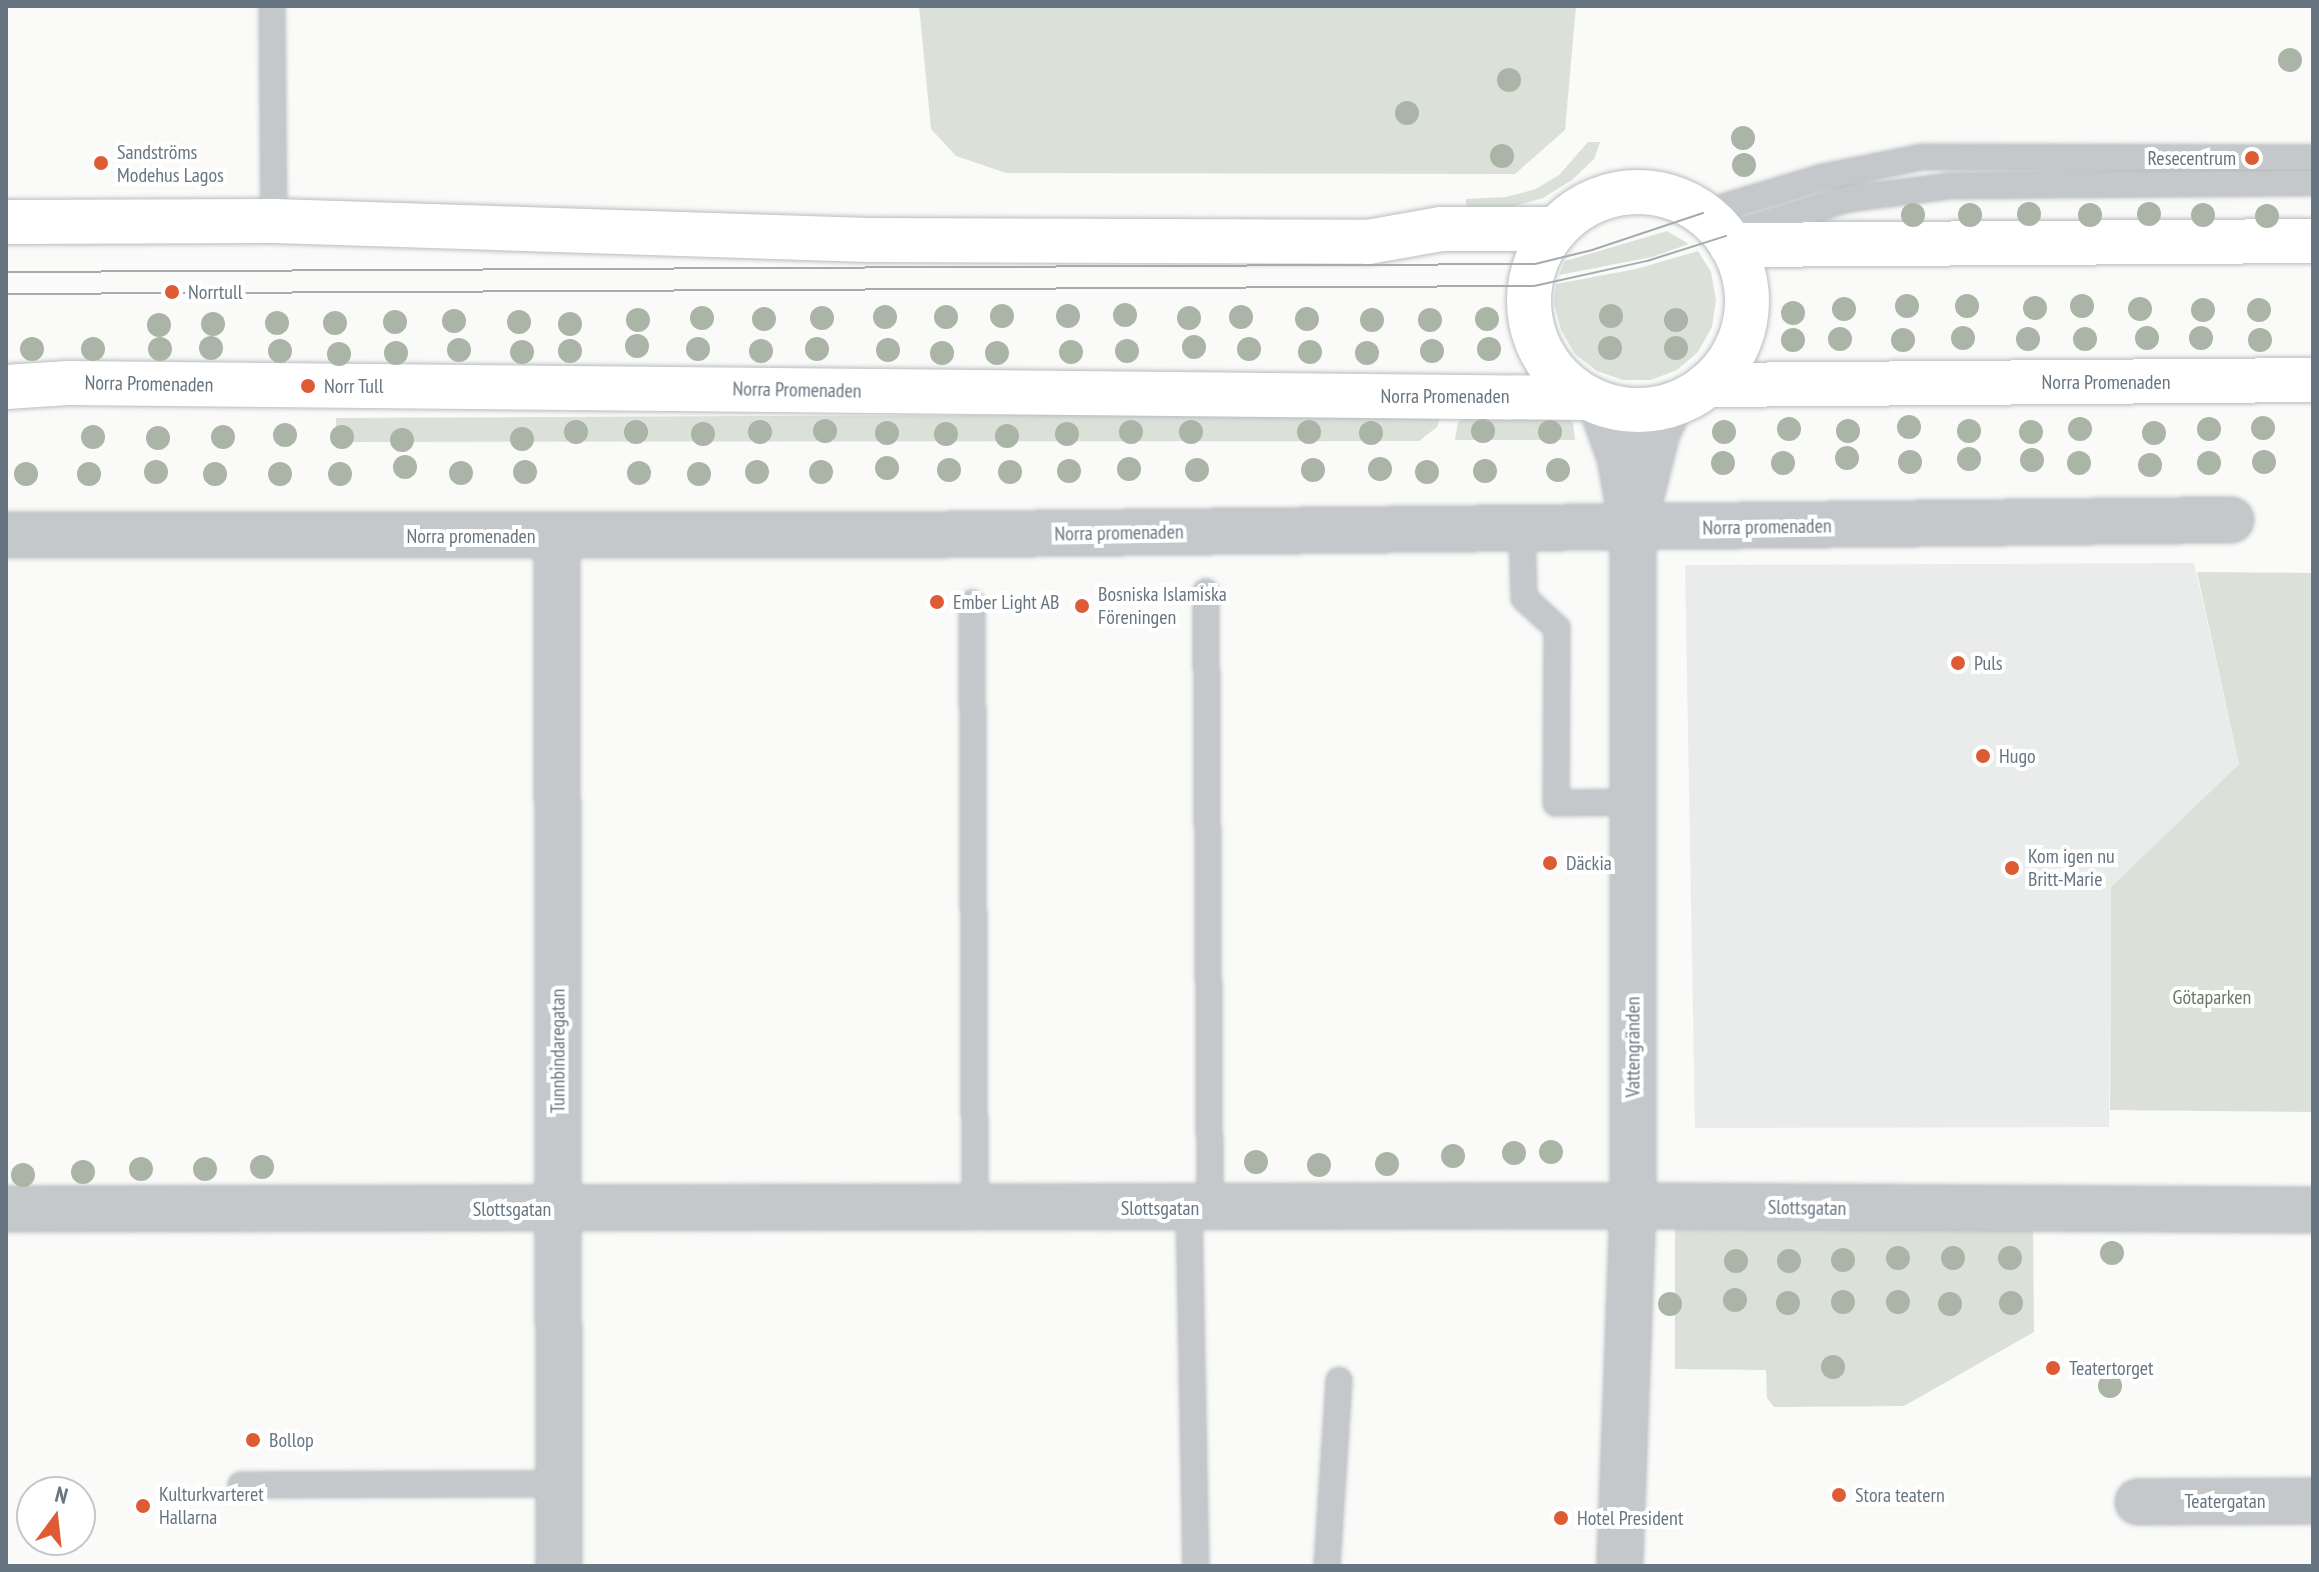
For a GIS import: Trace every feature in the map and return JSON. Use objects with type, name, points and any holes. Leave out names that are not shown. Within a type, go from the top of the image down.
[{"type":"main road","points":[[1654,192],[1688,204],[1720,231],[1741,266],[1746,311],[1734,352],[1689,395],[1636,410],[1595,401],[1572,387],[1546,360],[1531,324],[1529,286],[1535,264],[1555,229],[1572,213],[1614,194],[1654,192]]},
{"type":"main road","points":[[6,222],[274,221],[884,240],[1368,242],[1441,229],[1555,229]]},
{"type":"main road","points":[[1720,231],[2313,241]]},
{"type":"main road","name":"Norra Promenaden","points":[[1689,395],[2313,380]]},
{"type":"main road","name":"Norra Promenaden","points":[[6,387],[68,383],[1595,401]]},
{"type":"street","name":"Vattengränden","points":[[1633,529],[1657,432],[1689,395]]},
{"type":"street","name":"Vattengränden","points":[[1595,401],[1620,457],[1633,529],[1633,1206],[1620,1566]]},
{"type":"street","name":"Norra promenaden","points":[[6,535],[557,537],[1633,529],[2231,520]]},
{"type":"street","name":"Tunnbindaregatan","points":[[557,537],[559,1566]]},
{"type":"street","name":"Slottsgatan","points":[[6,1209],[1633,1206],[2094,1216],[2313,1210]]},
{"type":"street","name":"Teatergatan","points":[[2138,1502],[2313,1501]]},
{"type":"lane","points":[[272,6],[274,221]]},
{"type":"lane","points":[[1720,231],[1823,177],[1922,157],[2313,158]]},
{"type":"lane","points":[[1720,231],[1848,199],[1949,186],[2313,183]]},
{"type":"lane","points":[[1522,529],[1524,598],[1557,628],[1556,803],[1635,802]]},
{"type":"lane","points":[[1196,1566],[1206,592]]},
{"type":"lane","points":[[972,603],[975,1208]]},
{"type":"lane","points":[[1327,1566],[1339,1380]]},
{"type":"lane","points":[[241,1485],[559,1484]]},
{"type":"shaded area","points":[[2194,563],[2239,764],[2111,887],[2109,1127],[1695,1128],[1685,565]]},
{"type":"green space","points":[[919,6],[1576,6],[1565,130],[1515,174],[1006,173],[956,156],[931,129]]},
{"type":"green space","points":[[1588,142],[1600,142],[1594,159],[1572,180],[1543,198],[1508,208],[1466,212],[1466,199],[1506,197],[1536,189],[1559,175]]},
{"type":"green space","points":[[1667,231],[1689,244],[1652,257],[1559,275],[1565,261]]},
{"type":"green space","points":[[1698,251],[1711,272],[1716,300],[1712,327],[1698,352],[1677,370],[1651,380],[1623,380],[1597,371],[1575,354],[1561,330],[1554,303],[1556,284],[1636,269]]},
{"type":"green space","points":[[1442,413],[1437,427],[1419,441],[336,442],[336,418]]},
{"type":"green space","points":[[1468,414],[1558,414],[1573,423],[1575,440],[1455,440],[1458,422]]},
{"type":"green space","name":"Götaparken","points":[[2197,572],[2313,573],[2313,1112],[2110,1110],[2111,887],[2239,764]]},
{"type":"green space","points":[[1675,1220],[2033,1222],[2034,1332],[1904,1406],[1774,1407],[1767,1398],[1766,1370],[1675,1369]]},
{"type":"tram line","points":[[6,272],[1535,264],[1592,250],[1703,213]]},
{"type":"tram line","points":[[6,294],[1534,286],[1647,261],[1726,236]]},
{"type":"place","name":"Resecentrum","points":[[2252,158]]},
{"type":"place","name":"Sandströms Modehus Lagos","points":[[101,163]]},
{"type":"place","name":"Norrtull","points":[[172,292]]},
{"type":"place","name":"Norr Tull","points":[[308,386]]},
{"type":"place","name":"Ember Light AB","points":[[937,602]]},
{"type":"place","name":"Bosniska Islamiska Föreningen","points":[[1082,606]]},
{"type":"place","name":"Puls","points":[[1958,663]]},
{"type":"place","name":"Hugo","points":[[1983,756]]},
{"type":"place","name":"Däckia","points":[[1550,863]]},
{"type":"place","name":"Kom igen nu Britt-Marie","points":[[2012,868]]},
{"type":"place","name":"Teatertorget","points":[[2053,1368]]},
{"type":"place","name":"Bollop","points":[[253,1440]]},
{"type":"place","name":"Stora teatern","points":[[1839,1495]]},
{"type":"place","name":"Kulturkvarteret Hallarna","points":[[143,1506]]},
{"type":"place","name":"Hotel President","points":[[1561,1518]]}]
